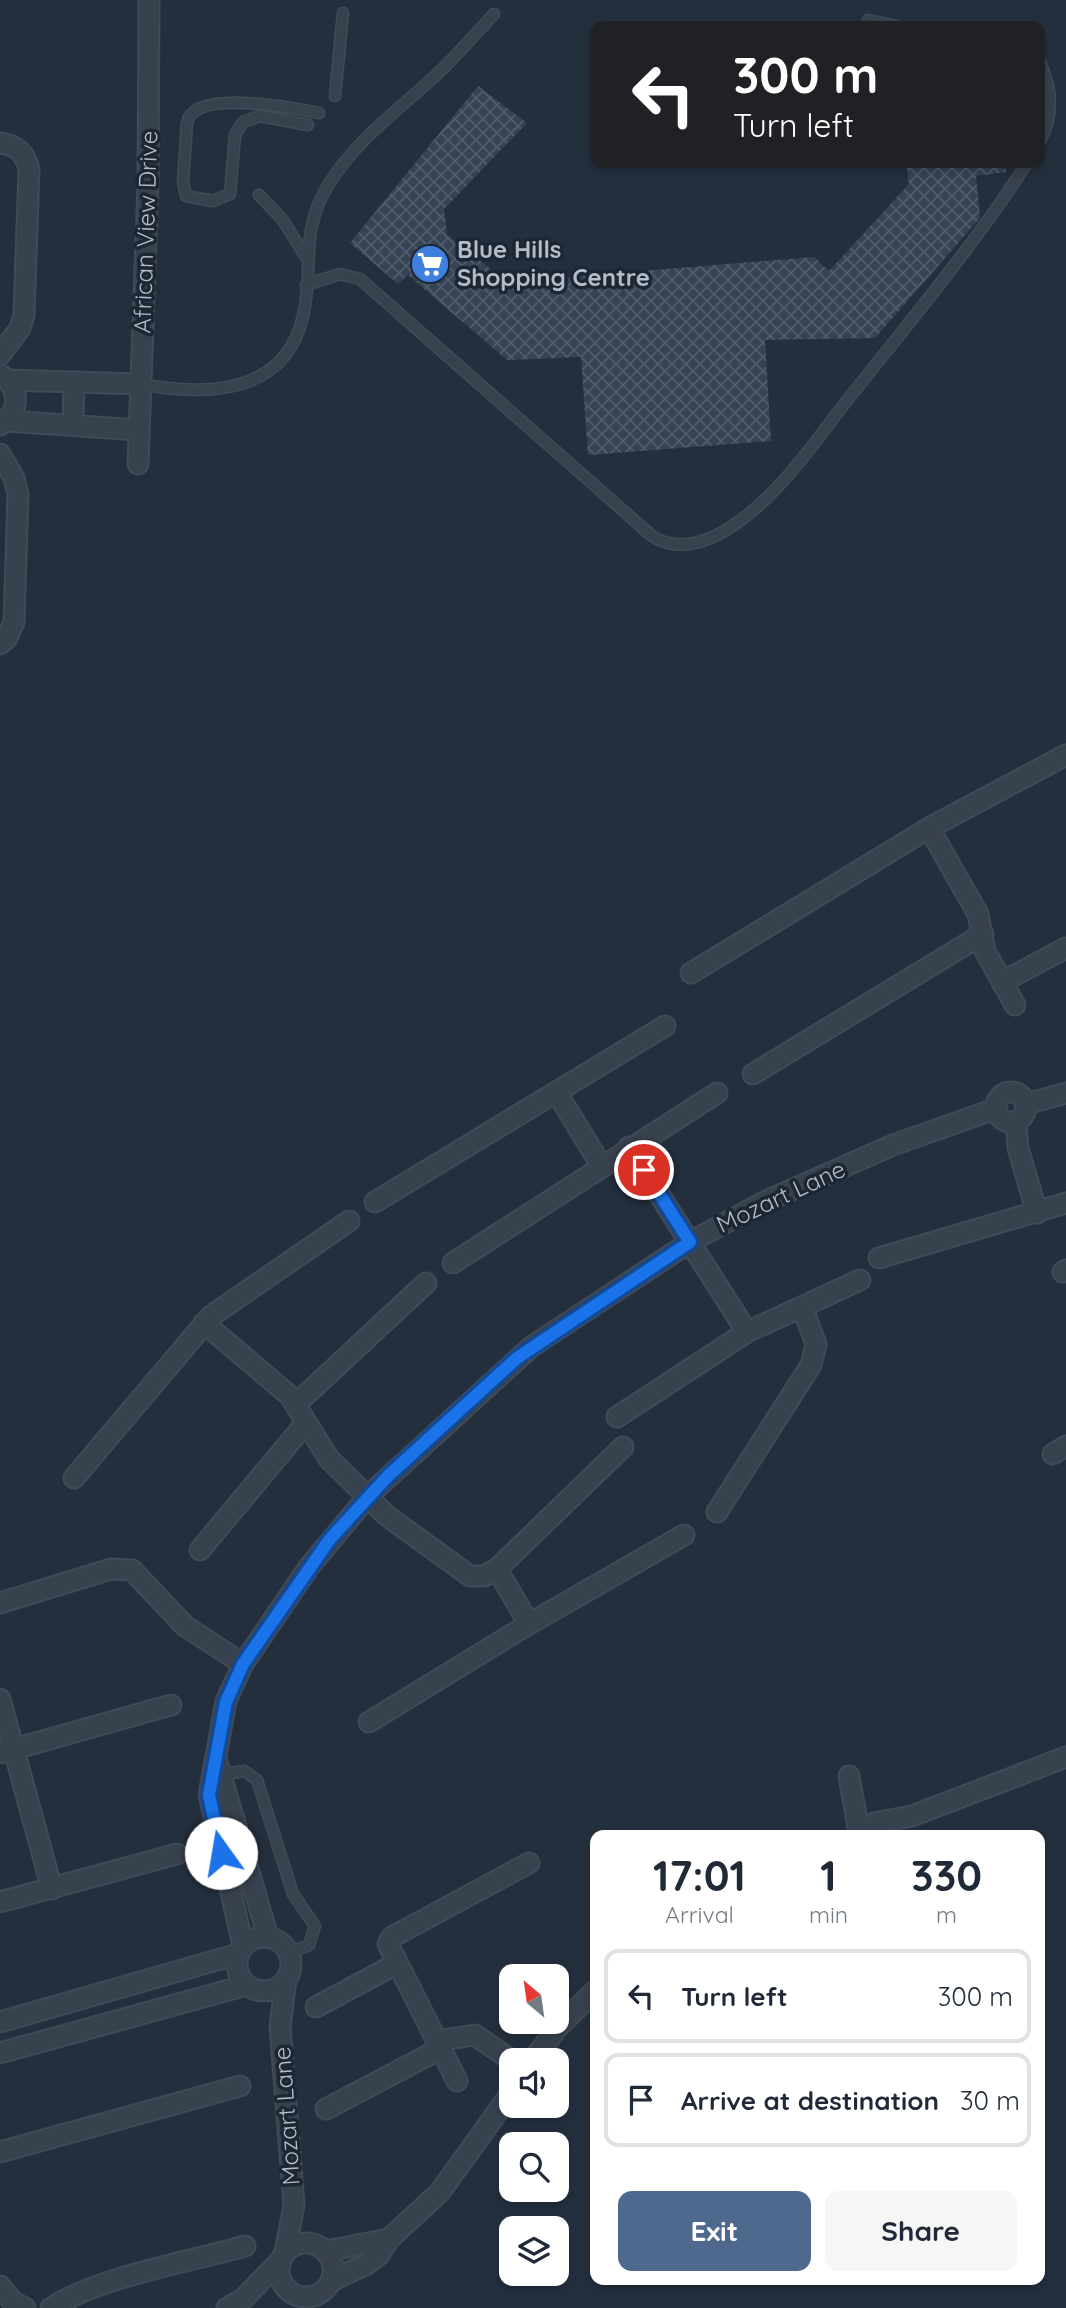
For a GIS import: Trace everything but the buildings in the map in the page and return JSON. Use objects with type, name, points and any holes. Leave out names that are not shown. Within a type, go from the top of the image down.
[{"type":"street","name":"African View Drive","points":[[138,464],[148,185],[149,0]]},
{"type":"street","points":[[0,143],[13,145],[21,151],[29,169],[24,315],[20,328],[0,355]]},
{"type":"street","points":[[4,378],[141,384]]},
{"type":"street","points":[[4,378],[16,401],[3,423],[73,424],[139,430]]},
{"type":"street","points":[[73,424],[74,382]]},
{"type":"street","points":[[0,454],[14,478],[18,494],[15,622],[7,638],[0,644]]},
{"type":"street","points":[[691,973],[929,828],[1066,755]]},
{"type":"street","points":[[929,828],[978,914],[985,951],[1015,1005]]},
{"type":"street","points":[[753,1074],[983,934]]},
{"type":"street","points":[[1002,982],[1066,948]]},
{"type":"street","points":[[375,1202],[665,1026]]},
{"type":"street","points":[[1037,1213],[1018,1148],[1021,1113],[1016,1092],[1006,1092],[998,1098],[995,1109],[1002,1119],[1021,1113],[1066,1093]]},
{"type":"street","points":[[558,1093],[601,1165]]},
{"type":"street","points":[[453,1264],[601,1165],[716,1093]]},
{"type":"street","name":"Mozart Lane","points":[[241,1950],[212,1814],[210,1785],[218,1766],[226,1702],[243,1664],[318,1553],[369,1495],[531,1347],[690,1242],[752,1208],[881,1151],[995,1109]]},
{"type":"street","points":[[629,1147],[747,1332]]},
{"type":"street","points":[[879,1258],[1066,1203]]},
{"type":"street","points":[[74,1478],[204,1324],[238,1296],[349,1222]]},
{"type":"street","points":[[617,1417],[747,1332],[860,1280]]},
{"type":"street","points":[[296,1404],[426,1283]]},
{"type":"street","points":[[717,1512],[811,1365],[816,1343],[802,1307]]},
{"type":"street","points":[[204,1324],[296,1404],[305,1424],[329,1459],[400,1528],[465,1574],[478,1577],[497,1569],[623,1447]]},
{"type":"street","points":[[200,1550],[305,1424]]},
{"type":"street","points":[[369,1722],[529,1624],[684,1535]]},
{"type":"street","points":[[0,1603],[111,1569],[127,1567],[140,1577],[185,1626],[243,1664]]},
{"type":"street","points":[[497,1569],[529,1624]]},
{"type":"street","points":[[0,1699],[7,1752],[52,1889]]},
{"type":"street","points":[[7,1752],[171,1705]]},
{"type":"street","points":[[852,1785],[868,1829],[912,1816],[1066,1757]]},
{"type":"street","name":"Mozart Lane","points":[[218,1766],[268,1937]]},
{"type":"street","points":[[898,1830],[912,1816]]},
{"type":"street","points":[[0,1902],[177,1854]]},
{"type":"street","points":[[457,2081],[388,1944],[392,1937],[529,1863]]},
{"type":"street","points":[[0,2022],[241,1950],[250,1941],[268,1937],[284,1945],[289,1953],[290,1970],[286,1979],[272,1990],[251,1987],[0,2053]]},
{"type":"street","points":[[241,1950],[238,1971],[280,2027]]},
{"type":"street","points":[[316,2007],[397,1964]]},
{"type":"street","name":"Mozart Lane","points":[[283,2256],[294,2205],[280,2027],[286,1979]]},
{"type":"street","points":[[542,2048],[557,2028],[590,1996]]},
{"type":"street","points":[[326,2109],[438,2045],[475,2035],[499,2051]]},
{"type":"street","points":[[0,2152],[240,2086]]},
{"type":"street","points":[[235,2303],[314,2296],[330,2283],[367,2264],[379,2255],[389,2239],[446,2185],[499,2110]]},
{"type":"street","name":"Mozart Lane","points":[[294,2205],[322,2249]]},
{"type":"street","points":[[235,2303],[283,2256],[301,2244],[322,2249],[389,2239]]},
{"type":"street","points":[[51,2308],[66,2298],[107,2284],[245,2246]]},
{"type":"street","points":[[322,2249],[333,2268],[330,2283],[331,2308]]},
{"type":"street","points":[[283,2256],[280,2278],[296,2299]]},
{"type":"street","points":[[0,2286],[13,2302],[25,2308]]},
{"type":"lane","points":[[335,96],[343,13]]},
{"type":"lane","points":[[141,384],[178,391],[219,391],[259,376],[282,357],[295,339],[303,316],[306,258],[313,215],[343,165],[379,125],[449,63],[494,14]]},
{"type":"lane","points":[[869,20],[874,21]]},
{"type":"lane","points":[[1045,79],[1050,96],[1050,115],[1045,128]]},
{"type":"lane","points":[[308,125],[260,116],[243,122],[235,135],[230,194],[213,201],[186,197],[183,182],[187,123],[190,114],[197,107],[212,104],[262,105],[319,113]]},
{"type":"lane","points":[[306,285],[340,274],[360,279],[653,537],[670,545],[692,544],[712,537],[746,517],[799,460],[984,229],[1024,168]]},
{"type":"lane","points":[[259,195],[282,219],[306,258]]},
{"type":"lane","points":[[218,1766],[244,1771],[257,1780],[293,1894],[315,1926],[309,1945],[289,1953]]},
{"type":"place","name":"Blue Hills Shopping Centre","points":[[430,264]]},
{"type":"route","points":[[221,1853],[209,1795],[211,1774],[226,1702],[243,1664],[330,1539],[388,1476],[531,1347],[690,1242],[644,1170]]}]
